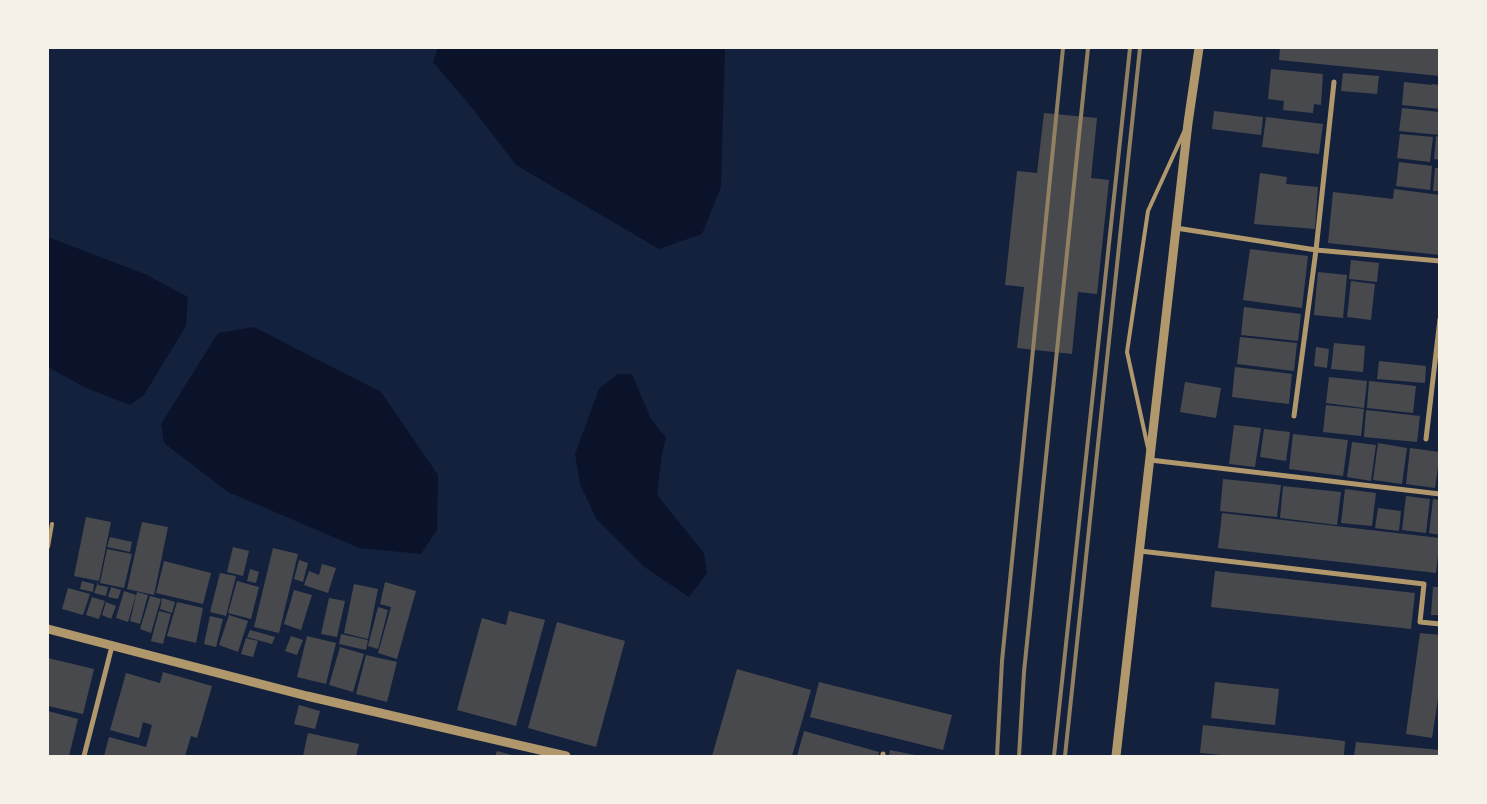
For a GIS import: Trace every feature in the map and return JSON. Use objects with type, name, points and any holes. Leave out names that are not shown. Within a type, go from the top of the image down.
[{"type":"street","points":[[1116,756],[1188,123],[1199,48]]},
{"type":"street","points":[[1294,416],[1316,250],[1334,82]]},
{"type":"street","points":[[1176,228],[1316,250],[1440,261]]},
{"type":"street","points":[[1426,440],[1440,319]]},
{"type":"street","points":[[1150,460],[1440,494]]},
{"type":"street","points":[[1140,551],[1424,584],[1420,622],[1440,624]]},
{"type":"street","points":[[48,629],[539,754],[566,756]]},
{"type":"street","points":[[84,756],[112,646]]},
{"type":"lane","points":[[1150,460],[1127,352],[1148,211],[1188,123]]},
{"type":"lane","points":[[48,547],[52,524]]},
{"type":"water","points":[[438,48],[725,48],[721,187],[702,234],[659,249],[516,165],[473,109],[433,62]]},
{"type":"water","points":[[48,237],[145,274],[188,297],[186,326],[144,395],[130,405],[86,388],[48,367]]},
{"type":"water","points":[[254,327],[381,392],[438,475],[437,530],[421,554],[359,548],[228,492],[164,443],[161,424],[218,333]]},
{"type":"water","points":[[618,374],[632,374],[651,419],[666,438],[657,495],[704,553],[707,573],[689,597],[643,566],[597,520],[580,484],[575,454],[599,389]]},
{"type":"building","points":[[1280,48],[1440,48],[1440,76],[1279,60]]},
{"type":"building","points":[[1271,69],[1323,74],[1321,105],[1314,104],[1313,113],[1283,110],[1284,101],[1268,99]]},
{"type":"building","points":[[1343,73],[1379,76],[1377,94],[1341,91]]},
{"type":"building","points":[[1404,82],[1440,85],[1440,109],[1402,105]]},
{"type":"building","points":[[1402,108],[1440,112],[1440,135],[1399,131]]},
{"type":"building","points":[[1214,111],[1263,117],[1261,135],[1212,129]]},
{"type":"building","points":[[1044,113],[1097,118],[1091,178],[1109,180],[1097,294],[1078,292],[1072,354],[1017,348],[1024,287],[1005,285],[1017,171],[1037,173]]},
{"type":"building","points":[[1266,117],[1323,124],[1319,154],[1262,147]]},
{"type":"building","points":[[1400,134],[1433,137],[1430,162],[1397,158]]},
{"type":"building","points":[[1436,136],[1440,137],[1440,160],[1434,159]]},
{"type":"building","points":[[1399,162],[1432,166],[1430,190],[1396,186]]},
{"type":"building","points":[[1435,168],[1440,168],[1440,191],[1433,191]]},
{"type":"building","points":[[1260,173],[1287,177],[1286,184],[1318,187],[1315,229],[1254,224]]},
{"type":"building","points":[[1394,189],[1440,195],[1440,255],[1328,243],[1333,192],[1393,199]]},
{"type":"building","points":[[1250,249],[1308,256],[1302,308],[1243,300]]},
{"type":"building","points":[[1351,260],[1379,263],[1377,282],[1349,279]]},
{"type":"building","points":[[1318,272],[1347,275],[1343,318],[1314,315]]},
{"type":"building","points":[[1351,281],[1375,284],[1371,320],[1347,317]]},
{"type":"building","points":[[1244,307],[1301,314],[1298,341],[1241,335]]},
{"type":"building","points":[[1240,337],[1297,343],[1294,371],[1237,364]]},
{"type":"building","points":[[1334,343],[1365,346],[1363,372],[1331,369]]},
{"type":"building","points":[[1316,347],[1329,349],[1327,368],[1314,366]]},
{"type":"building","points":[[1379,361],[1426,366],[1425,383],[1377,379]]},
{"type":"building","points":[[1235,367],[1292,374],[1289,404],[1232,397]]},
{"type":"building","points":[[1329,377],[1367,381],[1364,408],[1326,403]]},
{"type":"building","points":[[1369,381],[1416,386],[1413,413],[1367,408]]},
{"type":"building","points":[[1185,382],[1221,388],[1216,418],[1180,412]]},
{"type":"building","points":[[1326,405],[1364,409],[1361,436],[1323,432]]},
{"type":"building","points":[[1366,410],[1420,416],[1417,442],[1364,437]]},
{"type":"building","points":[[1234,425],[1261,428],[1255,467],[1229,464]]},
{"type":"building","points":[[1264,429],[1290,432],[1286,461],[1260,457]]},
{"type":"building","points":[[1293,434],[1348,440],[1343,476],[1289,469]]},
{"type":"building","points":[[1352,442],[1376,445],[1371,481],[1347,477]]},
{"type":"building","points":[[1378,443],[1407,448],[1402,484],[1373,480]]},
{"type":"building","points":[[1410,448],[1440,452],[1435,488],[1406,484]]},
{"type":"building","points":[[1223,479],[1281,485],[1277,517],[1220,511]]},
{"type":"building","points":[[1283,486],[1341,492],[1337,525],[1280,518]]},
{"type":"building","points":[[1345,489],[1376,493],[1372,526],[1341,523]]},
{"type":"building","points":[[1406,496],[1430,499],[1426,533],[1402,530]]},
{"type":"building","points":[[1433,499],[1440,500],[1440,535],[1429,533]]},
{"type":"building","points":[[1378,508],[1401,511],[1399,531],[1375,528]]},
{"type":"building","points":[[1222,513],[1440,538],[1436,573],[1218,548]]},
{"type":"building","points":[[86,517],[111,522],[99,581],[74,576]]},
{"type":"building","points":[[142,522],[168,527],[154,595],[127,589]]},
{"type":"building","points":[[110,537],[132,542],[130,552],[107,547]]},
{"type":"building","points":[[233,547],[249,551],[243,576],[227,572]]},
{"type":"building","points":[[273,548],[298,554],[279,633],[254,627]]},
{"type":"building","points":[[107,549],[132,554],[124,588],[100,583]]},
{"type":"building","points":[[299,560],[308,563],[303,582],[294,579]]},
{"type":"building","points":[[164,561],[211,573],[203,604],[156,593]]},
{"type":"building","points":[[322,564],[336,568],[328,593],[304,585],[309,571],[319,575]]},
{"type":"building","points":[[250,569],[259,572],[256,583],[247,581]]},
{"type":"building","points":[[1215,571],[1415,593],[1411,629],[1211,607]]},
{"type":"building","points":[[220,573],[236,576],[226,616],[210,612]]},
{"type":"building","points":[[82,581],[94,584],[93,592],[80,589]]},
{"type":"building","points":[[237,581],[259,587],[251,619],[228,613]]},
{"type":"building","points":[[98,582],[98,585],[108,587],[106,596],[94,593]]},
{"type":"building","points":[[385,582],[416,591],[397,659],[378,653],[391,607],[380,604]]},
{"type":"building","points":[[354,584],[378,589],[368,639],[344,633]]},
{"type":"building","points":[[111,587],[121,590],[118,599],[108,597]]},
{"type":"building","points":[[1433,587],[1440,587],[1440,615],[1431,615]]},
{"type":"building","points":[[68,588],[90,594],[83,615],[62,609]]},
{"type":"building","points":[[294,590],[312,595],[301,630],[284,624]]},
{"type":"building","points":[[124,591],[136,595],[128,622],[116,618]]},
{"type":"building","points":[[137,592],[148,595],[140,624],[130,621]]},
{"type":"building","points":[[150,596],[161,599],[151,633],[140,629]]},
{"type":"building","points":[[92,597],[105,601],[99,619],[86,615]]},
{"type":"building","points":[[162,598],[175,602],[172,613],[160,609]]},
{"type":"building","points":[[329,598],[345,601],[337,637],[321,634]]},
{"type":"building","points":[[106,602],[116,606],[111,619],[102,615]]},
{"type":"building","points":[[177,602],[203,608],[196,643],[167,636]]},
{"type":"building","points":[[378,607],[388,610],[378,649],[368,646]]},
{"type":"building","points":[[159,611],[171,614],[163,644],[151,641]]},
{"type":"building","points":[[509,611],[545,620],[516,726],[457,710],[482,618],[506,625]]},
{"type":"building","points":[[229,615],[248,621],[238,652],[219,645]]},
{"type":"building","points":[[210,616],[223,619],[216,647],[204,644]]},
{"type":"building","points":[[557,622],[625,641],[596,747],[528,728]]},
{"type":"building","points":[[250,630],[275,637],[272,644],[247,637]]},
{"type":"building","points":[[1420,633],[1440,635],[1440,685],[1432,738],[1406,734]]},
{"type":"building","points":[[341,634],[368,640],[366,650],[339,644]]},
{"type":"building","points":[[291,636],[303,640],[297,655],[285,651]]},
{"type":"building","points":[[307,636],[336,643],[326,684],[297,677]]},
{"type":"building","points":[[246,638],[258,641],[253,657],[241,654]]},
{"type":"building","points":[[340,647],[364,654],[353,692],[329,685]]},
{"type":"building","points":[[366,655],[397,662],[387,702],[356,694]]},
{"type":"building","points":[[48,658],[94,669],[83,714],[48,706]]},
{"type":"building","points":[[737,669],[811,690],[792,756],[712,756]]},
{"type":"building","points":[[163,672],[212,686],[197,738],[191,736],[185,756],[104,756],[109,737],[146,747],[152,725],[143,722],[139,738],[110,730],[126,673],[160,683]]},
{"type":"building","points":[[819,682],[952,715],[943,750],[810,717]]},
{"type":"building","points":[[1215,682],[1279,689],[1275,725],[1211,718]]},
{"type":"building","points":[[299,705],[320,711],[315,729],[294,724]]},
{"type":"building","points":[[48,711],[78,719],[69,756],[48,756]]},
{"type":"building","points":[[1203,725],[1345,741],[1344,756],[1232,756],[1200,753]]},
{"type":"building","points":[[804,731],[879,752],[878,756],[797,756]]},
{"type":"building","points":[[308,733],[359,744],[356,756],[303,756]]},
{"type":"building","points":[[1356,742],[1440,750],[1440,756],[1354,756]]},
{"type":"building","points":[[890,750],[920,756],[889,756]]},
{"type":"building","points":[[497,751],[516,756],[495,756]]},
{"type":"railway","points":[[997,756],[1002,661],[1063,48]]},
{"type":"railway","points":[[1019,756],[1024,672],[1088,48]]},
{"type":"railway","points":[[1054,756],[1130,48]]},
{"type":"railway","points":[[1065,756],[1140,48]]}]
